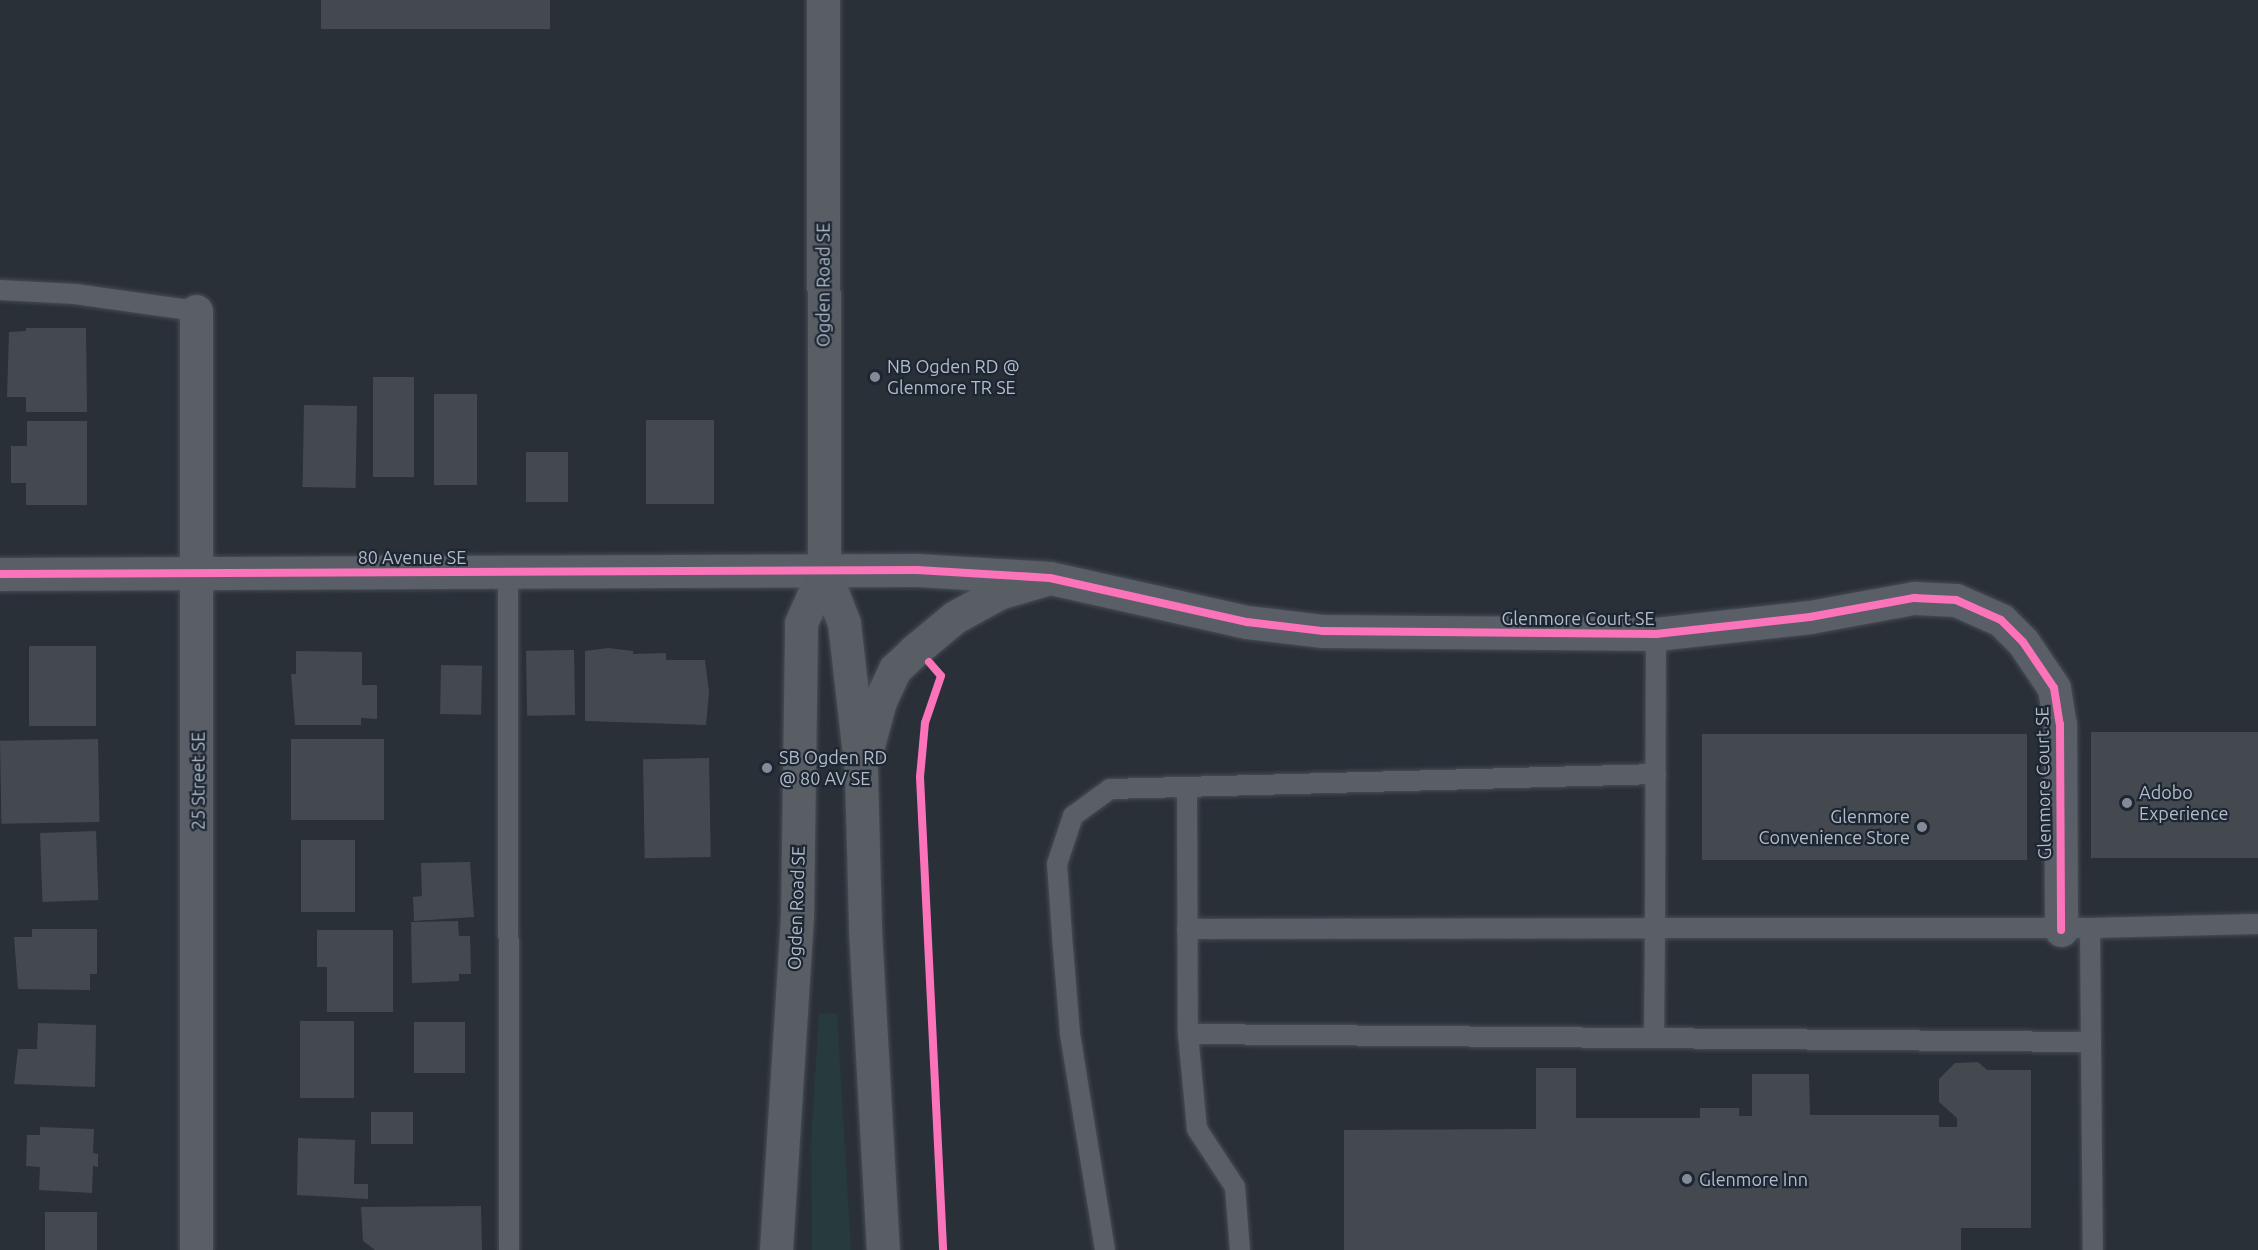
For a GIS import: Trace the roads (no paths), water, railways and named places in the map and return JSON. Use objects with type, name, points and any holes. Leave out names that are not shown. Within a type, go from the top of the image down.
[{"type":"street","name":"Ogden Road SE","points":[[823,0],[824,571],[844,623],[861,772],[866,930],[884,1250]]},
{"type":"street","name":"25 Street SE","points":[[196,311],[198,572],[196,1250]]},
{"type":"street","name":"Glenmore Court SE","points":[[824,571],[917,570],[1050,578],[1247,622],[1323,631],[1656,634],[1810,618],[1914,598],[1956,600],[2001,620],[2033,655],[2054,688],[2060,724],[2075,929]]},
{"type":"street","name":"Ogden Road SE","points":[[776,1250],[797,917],[801,623],[824,571]]},
{"type":"street","name":"80 Avenue SE","points":[[0,574],[824,571]]},
{"type":"street","points":[[861,772],[880,701],[902,663],[955,618],[999,593],[1050,578]]},
{"type":"lane","points":[[0,290],[75,294],[196,311]]},
{"type":"lane","points":[[508,572],[509,1250]]},
{"type":"lane","points":[[1654,1038],[1656,634]]},
{"type":"lane","points":[[1105,1250],[1070,1033],[1057,864],[1073,816],[1110,789],[1187,789],[1656,774]]},
{"type":"lane","points":[[1187,789],[1188,1034],[1197,1129],[1234,1187],[1240,1250]]},
{"type":"lane","points":[[1187,929],[2075,929],[2258,924]]},
{"type":"lane","points":[[2075,929],[2089,1042],[2093,1250]]},
{"type":"lane","points":[[1188,1034],[2089,1042]]},
{"type":"place","name":"NB Ogden RD @ Glenmore TR SE","points":[[875,377]]},
{"type":"place","name":"SB Ogden RD @ 80 AV SE","points":[[767,768]]},
{"type":"place","name":"Adobo Experience","points":[[2127,803]]},
{"type":"place","name":"Glenmore Convenience Store","points":[[1922,827]]},
{"type":"place","name":"Glenmore Inn","points":[[1687,1179]]}]
